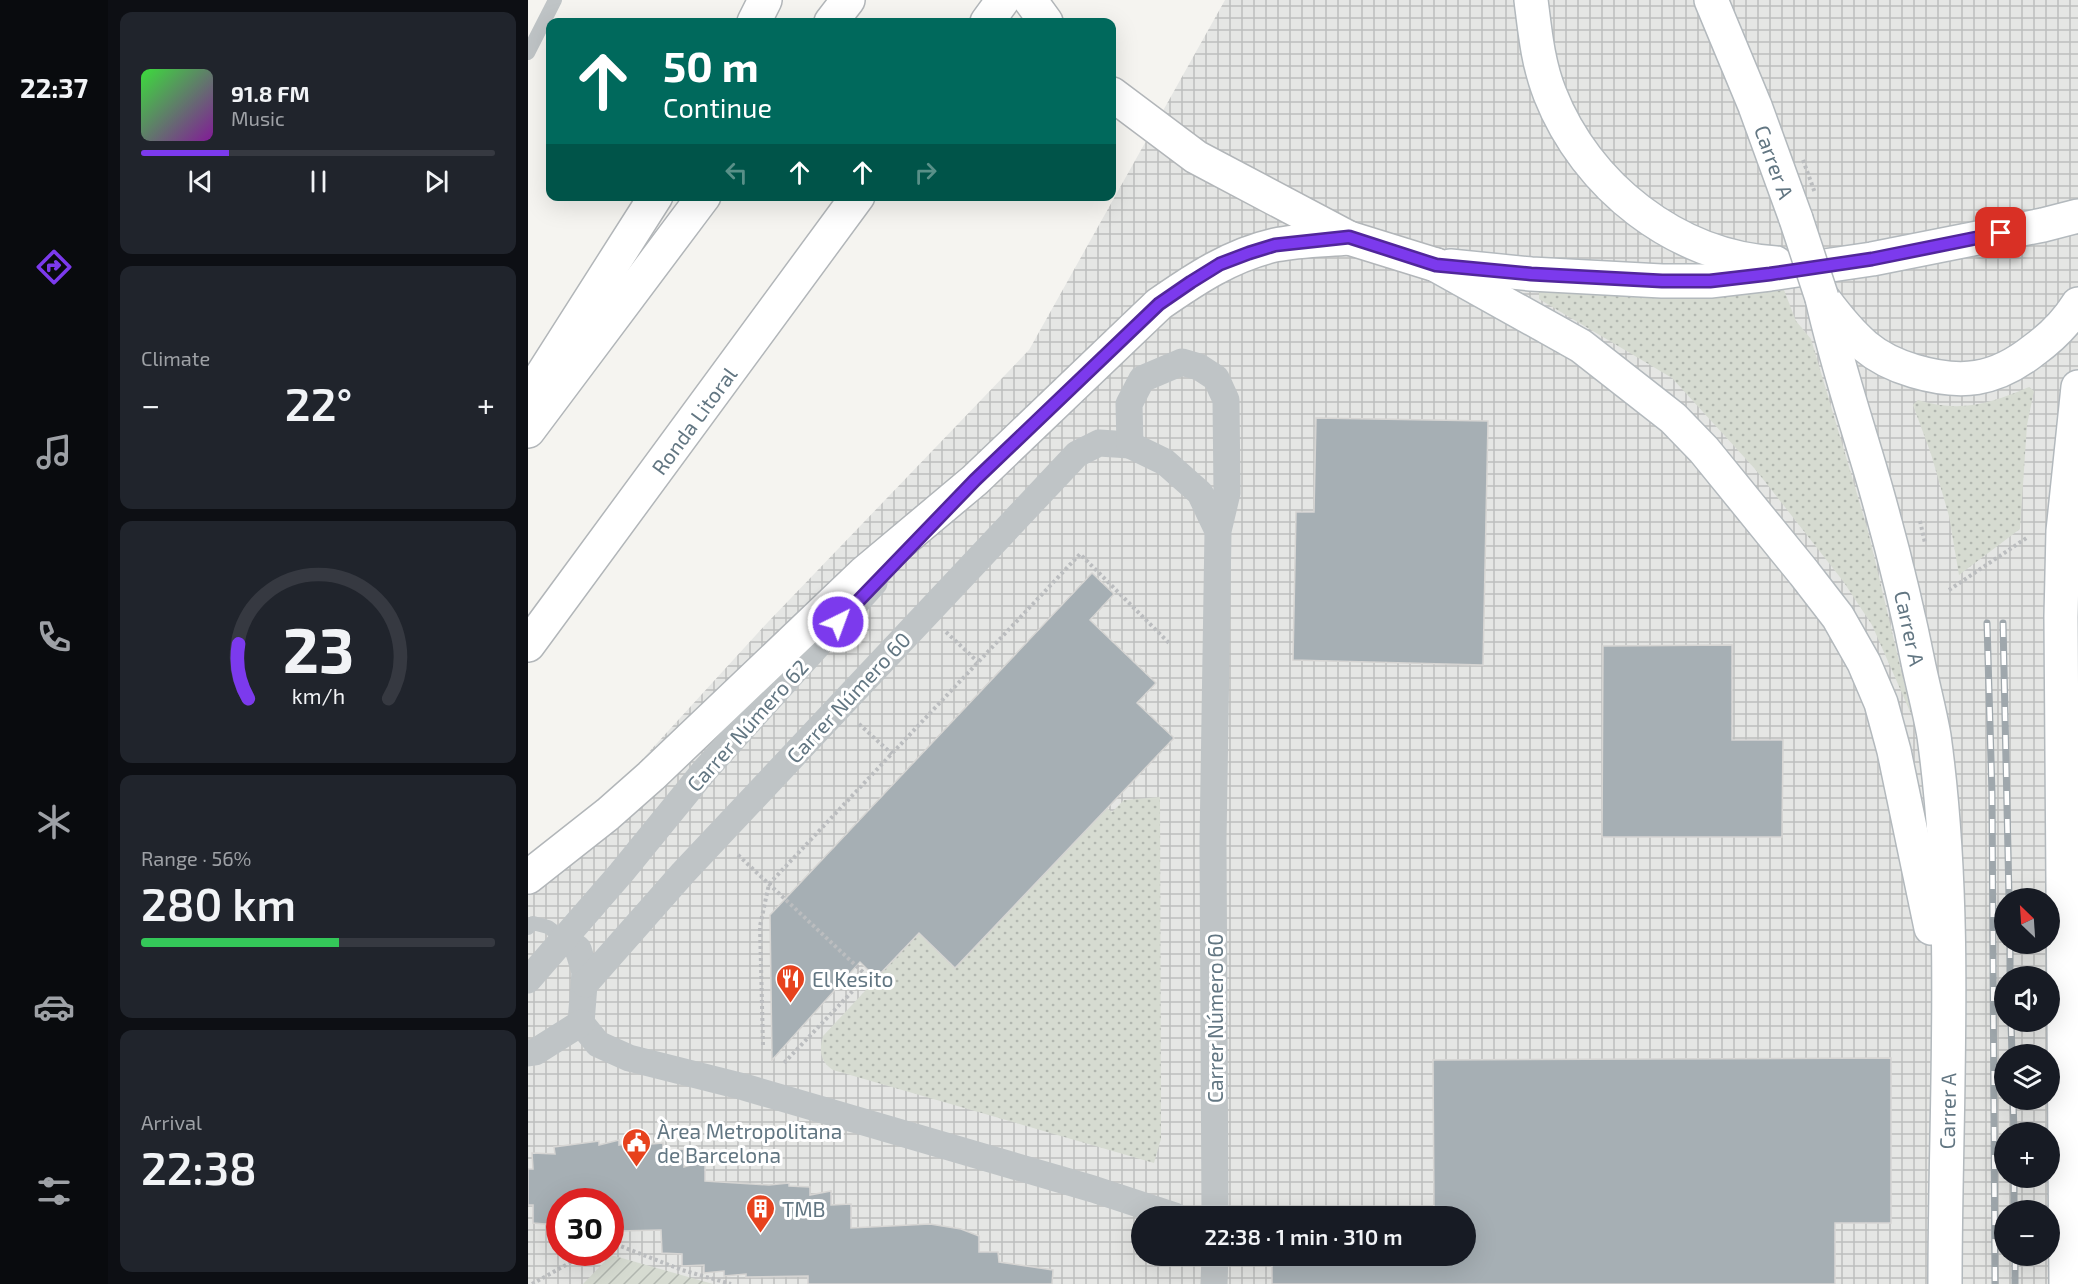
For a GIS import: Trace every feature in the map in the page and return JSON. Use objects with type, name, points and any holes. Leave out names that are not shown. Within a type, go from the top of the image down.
[{"type":"main road","points":[[755,18],[765,0]]},
{"type":"main road","points":[[834,18],[848,0]]},
{"type":"main road","points":[[1030,0],[1043,18]]},
{"type":"main road","points":[[1531,0],[1541,68],[1554,104],[1581,152],[1625,201],[1658,225],[1683,239],[1719,252],[1824,282]]},
{"type":"main road","name":"Carrer A","points":[[1711,0],[1824,282],[1832,344],[1893,553],[1910,620],[1933,734],[1942,806],[1948,1019],[1945,1284]]},
{"type":"main road","points":[[1116,97],[1196,157],[1349,237],[1436,265],[1581,346],[1673,418],[1704,450],[1838,617],[1864,663],[1881,703],[1905,799],[1948,1019]]},
{"type":"main road","points":[[528,397],[653,201]]},
{"type":"main road","points":[[528,431],[700,201]]},
{"type":"main road","name":"Ronda Litoral","points":[[528,645],[854,201]]},
{"type":"main road","points":[[1436,265],[1531,274],[1662,281],[1824,282],[2078,216]]},
{"type":"main road","points":[[2043,225],[2078,224]]},
{"type":"main road","points":[[528,877],[608,814],[864,573],[975,480],[1159,304],[1220,264],[1275,245],[1349,237]]},
{"type":"main road","points":[[1824,282],[1839,318],[1866,346],[1882,357],[1923,374],[1964,380],[1982,378],[2018,363],[2064,325],[2078,304]]},
{"type":"main road","points":[[2066,1284],[2061,617],[2063,531],[2078,387]]},
{"type":"main road","points":[[2065,1189],[2078,1027]]},
{"type":"street","name":"Carrer Número 60","points":[[1130,445],[1129,404],[1142,378],[1182,362],[1199,367],[1216,378],[1226,400],[1227,493],[1218,531],[1213,842],[1215,1206]]},
{"type":"street","name":"Carrer Número 60","points":[[585,984],[683,873],[1077,454],[1099,443],[1130,445],[1165,462],[1200,493],[1218,531]]},
{"type":"street","name":"Carrer Número 62","points":[[528,980],[621,873],[705,770],[860,598],[975,480]]},
{"type":"street","points":[[563,938],[578,949],[585,972],[581,1023],[598,1044],[629,1058],[744,1087],[1145,1206]]},
{"type":"street","points":[[528,1053],[554,1041],[581,1023]]},
{"type":"street","points":[[1214,1284],[1215,1266]]},
{"type":"lane","points":[[528,53],[555,0]]},
{"type":"lane","points":[[528,928],[533,924],[548,927],[563,938]]},
{"type":"path","points":[[1948,590],[2028,537]]},
{"type":"path","points":[[763,1045],[760,926],[769,884],[1080,554],[1169,643]]},
{"type":"path","points":[[939,626],[978,662]]},
{"type":"path","points":[[853,718],[892,754]]},
{"type":"path","points":[[730,847],[867,976],[784,1063]]},
{"type":"path","points":[[624,1247],[682,1270],[731,1284]]},
{"type":"path","points":[[532,1284],[564,1266]]},
{"type":"shaded area","points":[[1225,0],[2078,0],[2078,1284],[528,1284],[528,884],[768,622],[1029,350],[1112,201],[1116,201],[1116,195]]},
{"type":"shaded area","points":[[1539,289],[1654,297],[1784,290],[1796,321],[1811,339],[1868,531],[1912,716],[1872,625],[1843,581],[1755,469],[1672,378],[1539,299]]},
{"type":"shaded area","points":[[2029,387],[2034,391],[2027,425],[2020,529],[1959,575],[1949,516],[1931,454],[1913,405],[1918,400],[1948,406],[1975,405]]},
{"type":"shaded area","points":[[1160,797],[1161,1139],[1154,1163],[833,1070],[825,1063],[821,1051],[823,1036],[919,933],[955,968],[1107,808],[1112,812],[1124,800]]},
{"type":"shaded area","points":[[624,1259],[713,1284],[583,1284],[600,1266],[624,1266]]},
{"type":"building","points":[[1316,418],[1488,421],[1483,665],[1293,660],[1296,512],[1314,512]]},
{"type":"building","points":[[1092,573],[1114,594],[1090,620],[1156,683],[1137,703],[1174,738],[955,968],[919,933],[876,978],[860,962],[772,1060],[770,915]]},
{"type":"building","points":[[1732,645],[1732,740],[1783,740],[1782,837],[1602,837],[1603,646]]},
{"type":"building","points":[[1891,1058],[1891,1223],[1835,1223],[1835,1284],[1272,1284],[1272,1266],[1476,1266],[1476,1206],[1434,1206],[1433,1060]]},
{"type":"building","points":[[619,1140],[619,1145],[640,1141],[640,1145],[663,1143],[663,1151],[684,1149],[684,1167],[705,1161],[705,1181],[769,1185],[789,1183],[789,1186],[810,1187],[810,1195],[831,1191],[831,1205],[851,1204],[851,1228],[930,1224],[961,1229],[979,1236],[979,1252],[998,1252],[999,1262],[1053,1270],[1052,1284],[808,1284],[808,1276],[746,1277],[746,1274],[724,1276],[724,1271],[704,1273],[704,1265],[682,1266],[682,1254],[662,1253],[661,1230],[624,1231],[624,1188],[546,1188],[546,1224],[533,1223],[533,1205],[528,1205],[528,1169],[533,1169],[532,1153],[555,1154],[554,1147],[599,1141],[599,1145]]},
{"type":"railway","points":[[1987,623],[1992,794],[1995,1284]]},
{"type":"railway","points":[[2003,623],[2009,888]]},
{"type":"railway","points":[[2010,954],[2010,966]]},
{"type":"railway","points":[[2011,1032],[2012,1044]]},
{"type":"railway","points":[[2013,1110],[2014,1122]]},
{"type":"railway","points":[[2014,1188],[2014,1200]]},
{"type":"railway","points":[[2015,1266],[2015,1284]]},
{"type":"place","name":"El Kesito","points":[[791,1004]]},
{"type":"place","name":"Àrea Metropolitana de Barcelona","points":[[636,1168]]},
{"type":"place","name":"TMB","points":[[761,1234]]},
{"type":"route","points":[[838,622],[975,480],[1159,304],[1220,264],[1249,253],[1275,245],[1349,237],[1436,265],[1531,274],[1662,281],[1710,281],[1872,259],[2001,233]]}]
